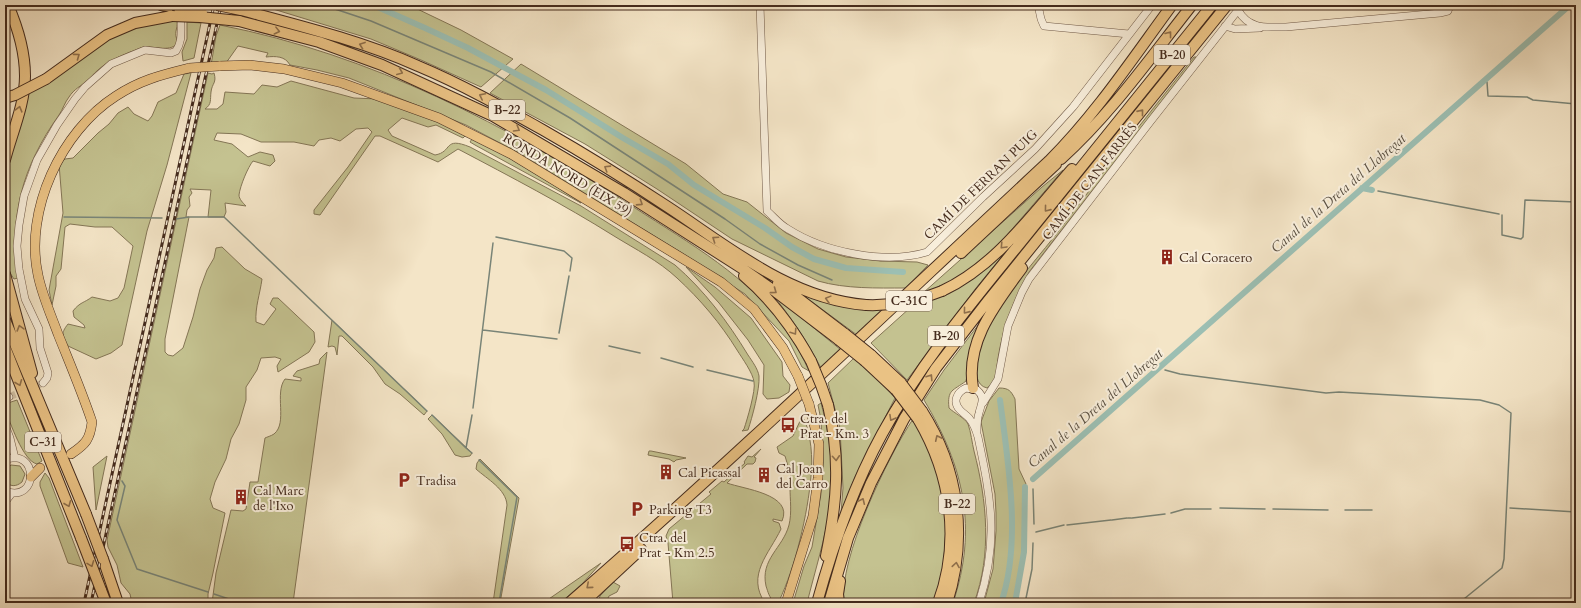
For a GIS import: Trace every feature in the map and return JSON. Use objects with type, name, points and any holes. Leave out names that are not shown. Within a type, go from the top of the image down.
[{"type":"highway","points":[[5,160],[20,106],[25,77],[23,48],[8,5]]},
{"type":"highway","name":"B-22","points":[[161,5],[239,21],[287,33],[352,53],[397,71],[500,119],[607,182],[760,281],[842,337]]},
{"type":"highway","name":"B-22","points":[[218,5],[307,27],[356,43],[417,65],[494,103],[596,161],[748,260],[868,358],[898,386],[936,433],[948,462],[957,504],[959,532],[958,555],[954,578],[947,603]]},
{"type":"highway","points":[[1059,157],[1165,5]]},
{"type":"highway","name":"C-31C","points":[[583,603],[782,420],[1059,157],[1172,5]]},
{"type":"highway","name":"C-31C","points":[[569,603],[638,543],[1081,137],[1180,5]]},
{"type":"highway","points":[[1059,157],[1082,140],[1104,117],[1192,5]]},
{"type":"highway","name":"B-20","points":[[816,603],[856,490],[882,435],[912,383],[958,320],[1212,5]]},
{"type":"highway","name":"B-20","points":[[829,603],[848,538],[860,507],[881,461],[921,390],[960,335],[1068,201],[1232,7]]},
{"type":"highway","points":[[5,98],[15,95],[46,79],[107,35],[135,23],[172,16],[239,21]]},
{"type":"highway","points":[[748,260],[784,281],[814,295],[834,301],[866,305],[882,305],[903,302],[942,291],[971,275],[994,255],[1084,154],[1133,103]]},
{"type":"highway","points":[[976,391],[971,376],[972,360],[984,324],[992,310],[1051,228],[1068,201]]},
{"type":"highway","points":[[718,254],[752,283],[773,304],[794,332],[821,385],[832,420],[836,456],[836,493],[831,530],[816,603]]},
{"type":"highway","points":[[5,274],[26,348],[40,406]]},
{"type":"highway","name":"C-31","points":[[5,320],[86,514],[118,603]]},
{"type":"highway","name":"C-31","points":[[5,347],[106,603]]},
{"type":"highway","name":"B-22","points":[[920,415],[939,463],[946,486],[949,508],[951,531],[950,554],[946,578],[938,603]]},
{"type":"highway","points":[[839,603],[839,590],[848,538]]},
{"type":"main road","name":"RONDA NORD (EIX 59)","points":[[71,454],[87,441],[91,434],[92,422],[51,315],[38,274],[35,239],[40,203],[49,178],[67,146],[80,128],[114,97],[133,86],[153,77],[189,68],[250,65],[284,69],[342,83],[439,118],[511,154],[721,282],[754,309],[783,348],[798,376],[809,404],[819,444],[818,478],[813,516],[786,603]]},
{"type":"main road","points":[[30,467],[40,468],[32,477]]},
{"type":"street","name":"CAMÍ DE FERRAN PUIG","points":[[760,5],[767,211],[786,229],[816,244],[840,252],[895,258],[919,255],[927,252],[1035,149],[1072,107],[1152,5]]},
{"type":"street","points":[[1038,5],[1044,26],[1129,34]]},
{"type":"street","points":[[1225,26],[1235,29],[1286,28],[1440,13],[1448,10],[1450,5]]},
{"type":"street","points":[[1232,7],[1245,19],[1262,28]]},
{"type":"street","name":"CAMÍ DE CAN FARRÉS","points":[[983,403],[996,385],[1000,375],[1010,320],[1029,279],[1225,26],[1232,7]]},
{"type":"street","points":[[43,383],[47,378],[48,373],[40,348],[39,329],[25,299],[19,269],[17,246],[24,196],[37,160],[57,125],[85,87],[112,64],[133,54],[145,50],[176,51],[180,45],[181,24]]},
{"type":"street","points":[[980,603],[989,566],[992,540],[989,490],[977,432],[973,423],[957,406],[957,397],[962,390],[969,388],[987,394],[991,391]]},
{"type":"street","points":[[976,391],[982,397],[983,403],[979,410],[977,432]]},
{"type":"street","points":[[965,414],[972,414],[979,410]]},
{"type":"street","points":[[5,425],[15,458]]},
{"type":"street","points":[[5,460],[15,458],[23,461],[30,467]]},
{"type":"street","points":[[5,502],[9,492],[22,491],[27,488],[32,477]]},
{"type":"shaded area","points":[[260,5],[409,5],[461,30],[513,59],[481,87],[371,39]]},
{"type":"shaded area","points":[[177,21],[176,33],[178,42],[175,45],[168,48],[144,47],[117,58],[97,71],[73,92],[68,99],[46,134],[36,154],[27,173],[21,193],[15,234],[18,278],[14,279],[6,267],[5,259],[5,174],[26,95],[38,89],[103,42],[115,36],[145,25]]},
{"type":"shaded area","points":[[187,22],[201,23],[194,58],[183,61],[182,52],[187,39]]},
{"type":"shaded area","points":[[220,25],[276,38],[331,55],[384,74],[488,122],[538,149],[676,234],[717,262],[737,278],[772,312],[787,331],[809,371],[802,367],[789,341],[745,294],[682,253],[521,154],[466,125],[349,78],[290,65],[286,60],[280,57],[266,57],[268,53],[238,46],[226,63],[211,65],[216,36]]},
{"type":"shaded area","points":[[1194,57],[1196,57],[1029,272],[1006,324],[1000,347],[995,378],[991,385],[987,388],[980,384],[977,377],[976,367],[978,356],[992,318],[1018,282]]},
{"type":"shaded area","points":[[521,64],[686,164],[723,194],[747,202],[786,233],[818,249],[846,257],[880,261],[917,262],[928,265],[906,288],[861,288],[829,284],[818,281],[732,239],[657,189],[585,144],[490,93]]},
{"type":"shaded area","points":[[191,73],[167,165],[147,231],[122,345],[111,353],[96,359],[68,346],[63,333],[68,324],[85,328],[84,325],[74,317],[73,311],[82,303],[92,297],[110,301],[118,298],[124,288],[133,246],[112,227],[95,227],[70,224],[65,227],[61,269],[56,276],[56,286],[52,305],[49,290],[63,213],[59,164],[65,159],[73,158],[109,124],[118,113],[128,107],[134,114],[148,121],[152,116],[158,102],[176,93],[184,74]]},
{"type":"shaded area","points":[[208,73],[214,73],[215,81],[212,89],[210,104],[205,109],[217,109],[223,104],[225,92],[254,94],[262,85],[277,87],[291,81],[354,98],[378,99],[436,120],[466,135],[463,138],[436,125],[428,127],[402,118],[388,130],[392,136],[435,155],[441,153],[452,144],[456,143],[470,147],[581,206],[675,265],[696,285],[715,307],[753,362],[757,371],[759,382],[754,411],[748,430],[742,431],[744,429],[753,398],[754,386],[752,374],[731,340],[702,303],[686,286],[663,266],[595,224],[517,180],[458,149],[438,162],[380,136],[375,136],[320,215],[314,214],[314,210],[348,167],[372,132],[368,128],[356,129],[340,141],[331,138],[319,140],[314,146],[294,142],[261,142],[241,134],[217,133],[214,140],[232,144],[248,157],[260,152],[273,155],[275,161],[270,166],[253,161],[244,177],[239,195],[240,199],[246,206],[225,203],[226,212],[224,217],[208,217],[211,190],[190,189],[192,193],[189,197],[190,206],[187,210],[186,217],[189,217],[165,339],[165,352],[168,355],[173,356],[183,348],[207,270],[214,258],[216,248],[222,247],[245,269],[262,279],[257,306],[256,322],[264,325],[276,309],[270,304],[273,298],[278,298],[314,332],[315,342],[309,352],[278,372],[277,366],[281,359],[275,357],[261,358],[257,370],[246,387],[246,400],[239,424],[231,439],[226,459],[215,482],[210,499],[213,508],[225,513],[208,594],[208,603],[132,603],[130,594],[121,583],[117,565],[108,547],[107,540]]},
{"type":"shaded area","points":[[472,139],[478,140],[533,171],[581,203],[475,145],[470,142]]},
{"type":"shaded area","points":[[1063,170],[995,249],[975,267],[943,286],[923,293],[1042,187]]},
{"type":"shaded area","points":[[1031,221],[976,288],[907,380],[871,343],[911,307],[954,289]]},
{"type":"shaded area","points":[[686,267],[715,287],[751,318],[782,362],[783,376],[790,385],[789,392],[779,398],[767,399],[763,394],[764,365],[748,340],[719,303]]},
{"type":"shaded area","points":[[800,293],[831,303],[885,309],[857,335]]},
{"type":"shaded area","points":[[772,294],[841,350],[821,368],[786,311]]},
{"type":"shaded area","points":[[332,320],[427,411],[424,415],[400,394],[385,384],[373,367],[342,336],[339,336],[337,355],[335,347],[328,347]]},
{"type":"shaded area","points":[[982,320],[972,345],[966,381],[954,389],[950,394],[949,408],[968,424],[970,430],[982,489],[986,527],[985,547],[980,584],[974,603],[953,603],[961,575],[965,549],[963,498],[949,449],[924,400],[944,370]]},
{"type":"shaded area","points":[[327,352],[293,603],[212,603],[216,573],[231,510],[243,511],[246,509],[250,482],[258,482],[265,438],[274,434],[280,423],[282,385],[285,379],[301,381],[301,378],[293,376],[297,371],[319,364],[320,359]]},
{"type":"shaded area","points":[[854,358],[870,371],[895,398],[855,477],[841,513],[843,488],[840,428],[828,383]]},
{"type":"shaded area","points":[[999,388],[1009,390],[1015,399],[1019,469],[1026,484],[1023,488],[1022,546],[1017,588],[1013,603],[984,603],[993,569],[996,513],[995,494],[981,422],[989,401]]},
{"type":"shaded area","points":[[17,400],[42,461],[37,464],[27,456],[22,449],[5,409],[8,403]]},
{"type":"shaded area","points":[[821,403],[831,455],[832,481],[830,507],[823,543],[807,603],[793,603],[804,566],[812,547],[821,494],[823,463],[821,420],[818,405]]},
{"type":"shaded area","points":[[432,415],[472,453],[470,456],[462,457],[455,455],[442,434],[428,419]]},
{"type":"shaded area","points":[[801,419],[804,419],[806,425],[812,454],[812,469],[807,506],[800,540],[785,588],[779,601],[774,602],[766,586],[766,568],[789,525],[791,511],[790,488],[793,483],[785,456],[779,453],[777,447],[793,436]]},
{"type":"shaded area","points":[[913,419],[932,454],[942,491],[946,529],[943,569],[934,603],[844,603],[844,584],[849,561],[867,509],[891,457]]},
{"type":"shaded area","points":[[761,449],[754,457],[756,458],[753,464],[747,464],[727,483],[765,494],[781,505],[784,512],[782,521],[773,519],[773,521],[779,523],[781,529],[761,565],[759,574],[758,583],[760,593],[765,603],[673,603],[668,543],[666,536],[669,529],[711,494],[709,492],[722,481],[724,482],[745,463],[744,462],[748,456],[752,457]]},
{"type":"shaded area","points":[[649,451],[686,458],[676,460],[674,462],[669,459],[648,455]]},
{"type":"shaded area","points":[[107,456],[96,510],[93,467]]},
{"type":"shaded area","points":[[480,459],[519,498],[500,603],[493,603],[507,505],[506,499],[500,489],[476,469],[477,463]]},
{"type":"shaded area","points":[[11,465],[20,466],[25,474],[22,482],[18,485],[11,485],[5,481],[5,470]]},
{"type":"shaded area","points":[[45,473],[49,478],[83,567],[68,563],[40,486],[40,482]]},
{"type":"shaded area","points":[[601,563],[582,584],[560,603],[543,603]]},
{"type":"shaded area","points":[[613,582],[620,586],[617,592],[609,596],[606,602],[598,602],[600,596]]},
{"type":"waterway","points":[[323,5],[371,21],[491,72],[570,118],[725,219],[760,244],[798,265],[832,280]]},
{"type":"waterway","points":[[373,5],[468,48],[546,90],[668,164],[694,185],[765,228],[792,247],[814,259],[846,268],[903,272]]},
{"type":"waterway","name":"Canal de la Dreta del Llobregat","points":[[1033,479],[1570,5]]},
{"type":"waterway","points":[[1482,82],[1487,82],[1488,96],[1527,97],[1533,100],[1576,104]]},
{"type":"waterway","name":"Canal de la Dreta del Llobregat","points":[[1362,188],[1372,190]]},
{"type":"waterway","points":[[1378,191],[1499,214]]},
{"type":"waterway","points":[[1502,215],[1502,235],[1521,239],[1523,237],[1525,200],[1576,202]]},
{"type":"waterway","points":[[64,217],[162,218]]},
{"type":"waterway","points":[[176,219],[189,217],[224,217],[427,411]]},
{"type":"waterway","points":[[496,237],[564,251],[572,258],[570,271]]},
{"type":"waterway","points":[[473,408],[493,243]]},
{"type":"waterway","points":[[559,333],[569,276]]},
{"type":"waterway","points":[[483,330],[557,339]]},
{"type":"waterway","points":[[609,346],[640,353]]},
{"type":"waterway","points":[[661,358],[693,367]]},
{"type":"waterway","points":[[707,370],[753,381]]},
{"type":"waterway","points":[[1165,370],[1180,374],[1326,393],[1339,392],[1480,400],[1499,405],[1511,413],[1504,559],[1502,568],[1459,603]]},
{"type":"waterway","points":[[1000,400],[1009,476],[1012,529],[1011,555],[1001,603]]},
{"type":"waterway","points":[[432,415],[466,448]]},
{"type":"waterway","points":[[472,415],[466,448],[472,453]]},
{"type":"waterway","points":[[479,460],[517,497],[499,603]]},
{"type":"waterway","points":[[122,481],[125,486],[117,520],[137,569],[208,592]]},
{"type":"waterway","name":"Canal de la Dreta del Llobregat","points":[[1015,603],[1024,552],[1025,487]]},
{"type":"waterway","points":[[1033,489],[1034,524]]},
{"type":"waterway","points":[[1220,508],[1265,509]]},
{"type":"waterway","points":[[1510,508],[1576,512]]},
{"type":"waterway","points":[[1171,513],[1185,509],[1211,509]]},
{"type":"waterway","points":[[1273,509],[1328,510]]},
{"type":"waterway","points":[[1345,510],[1372,510]]},
{"type":"waterway","points":[[1132,518],[1165,514]]},
{"type":"waterway","points":[[1112,520],[1127,518]]},
{"type":"waterway","points":[[1067,525],[1111,520]]},
{"type":"waterway","points":[[1036,532],[1064,525]]},
{"type":"waterway","points":[[1025,603],[1032,569],[1033,543]]},
{"type":"waterway","points":[[214,594],[241,603]]},
{"type":"tunnel","points":[[9,397],[43,383]]},
{"type":"railway","points":[[84,603],[214,5]]},
{"type":"railway","points":[[91,603],[221,5]]},
{"type":"place","name":"Cal Coracero","points":[[1167,257]]},
{"type":"place","name":"Ctra. del Prat - Km. 3","points":[[788,425]]},
{"type":"place","name":"Cal Picassal","points":[[666,472]]},
{"type":"place","name":"Cal Joan del Carro","points":[[764,475]]},
{"type":"place","name":"Tradisa","points":[[404,480]]},
{"type":"place","name":"Cal Marc de l'Ixo","points":[[241,497]]},
{"type":"place","name":"Parking T3","points":[[637,509]]},
{"type":"place","name":"Ctra. del Prat - Km 2.5","points":[[627,544]]}]
